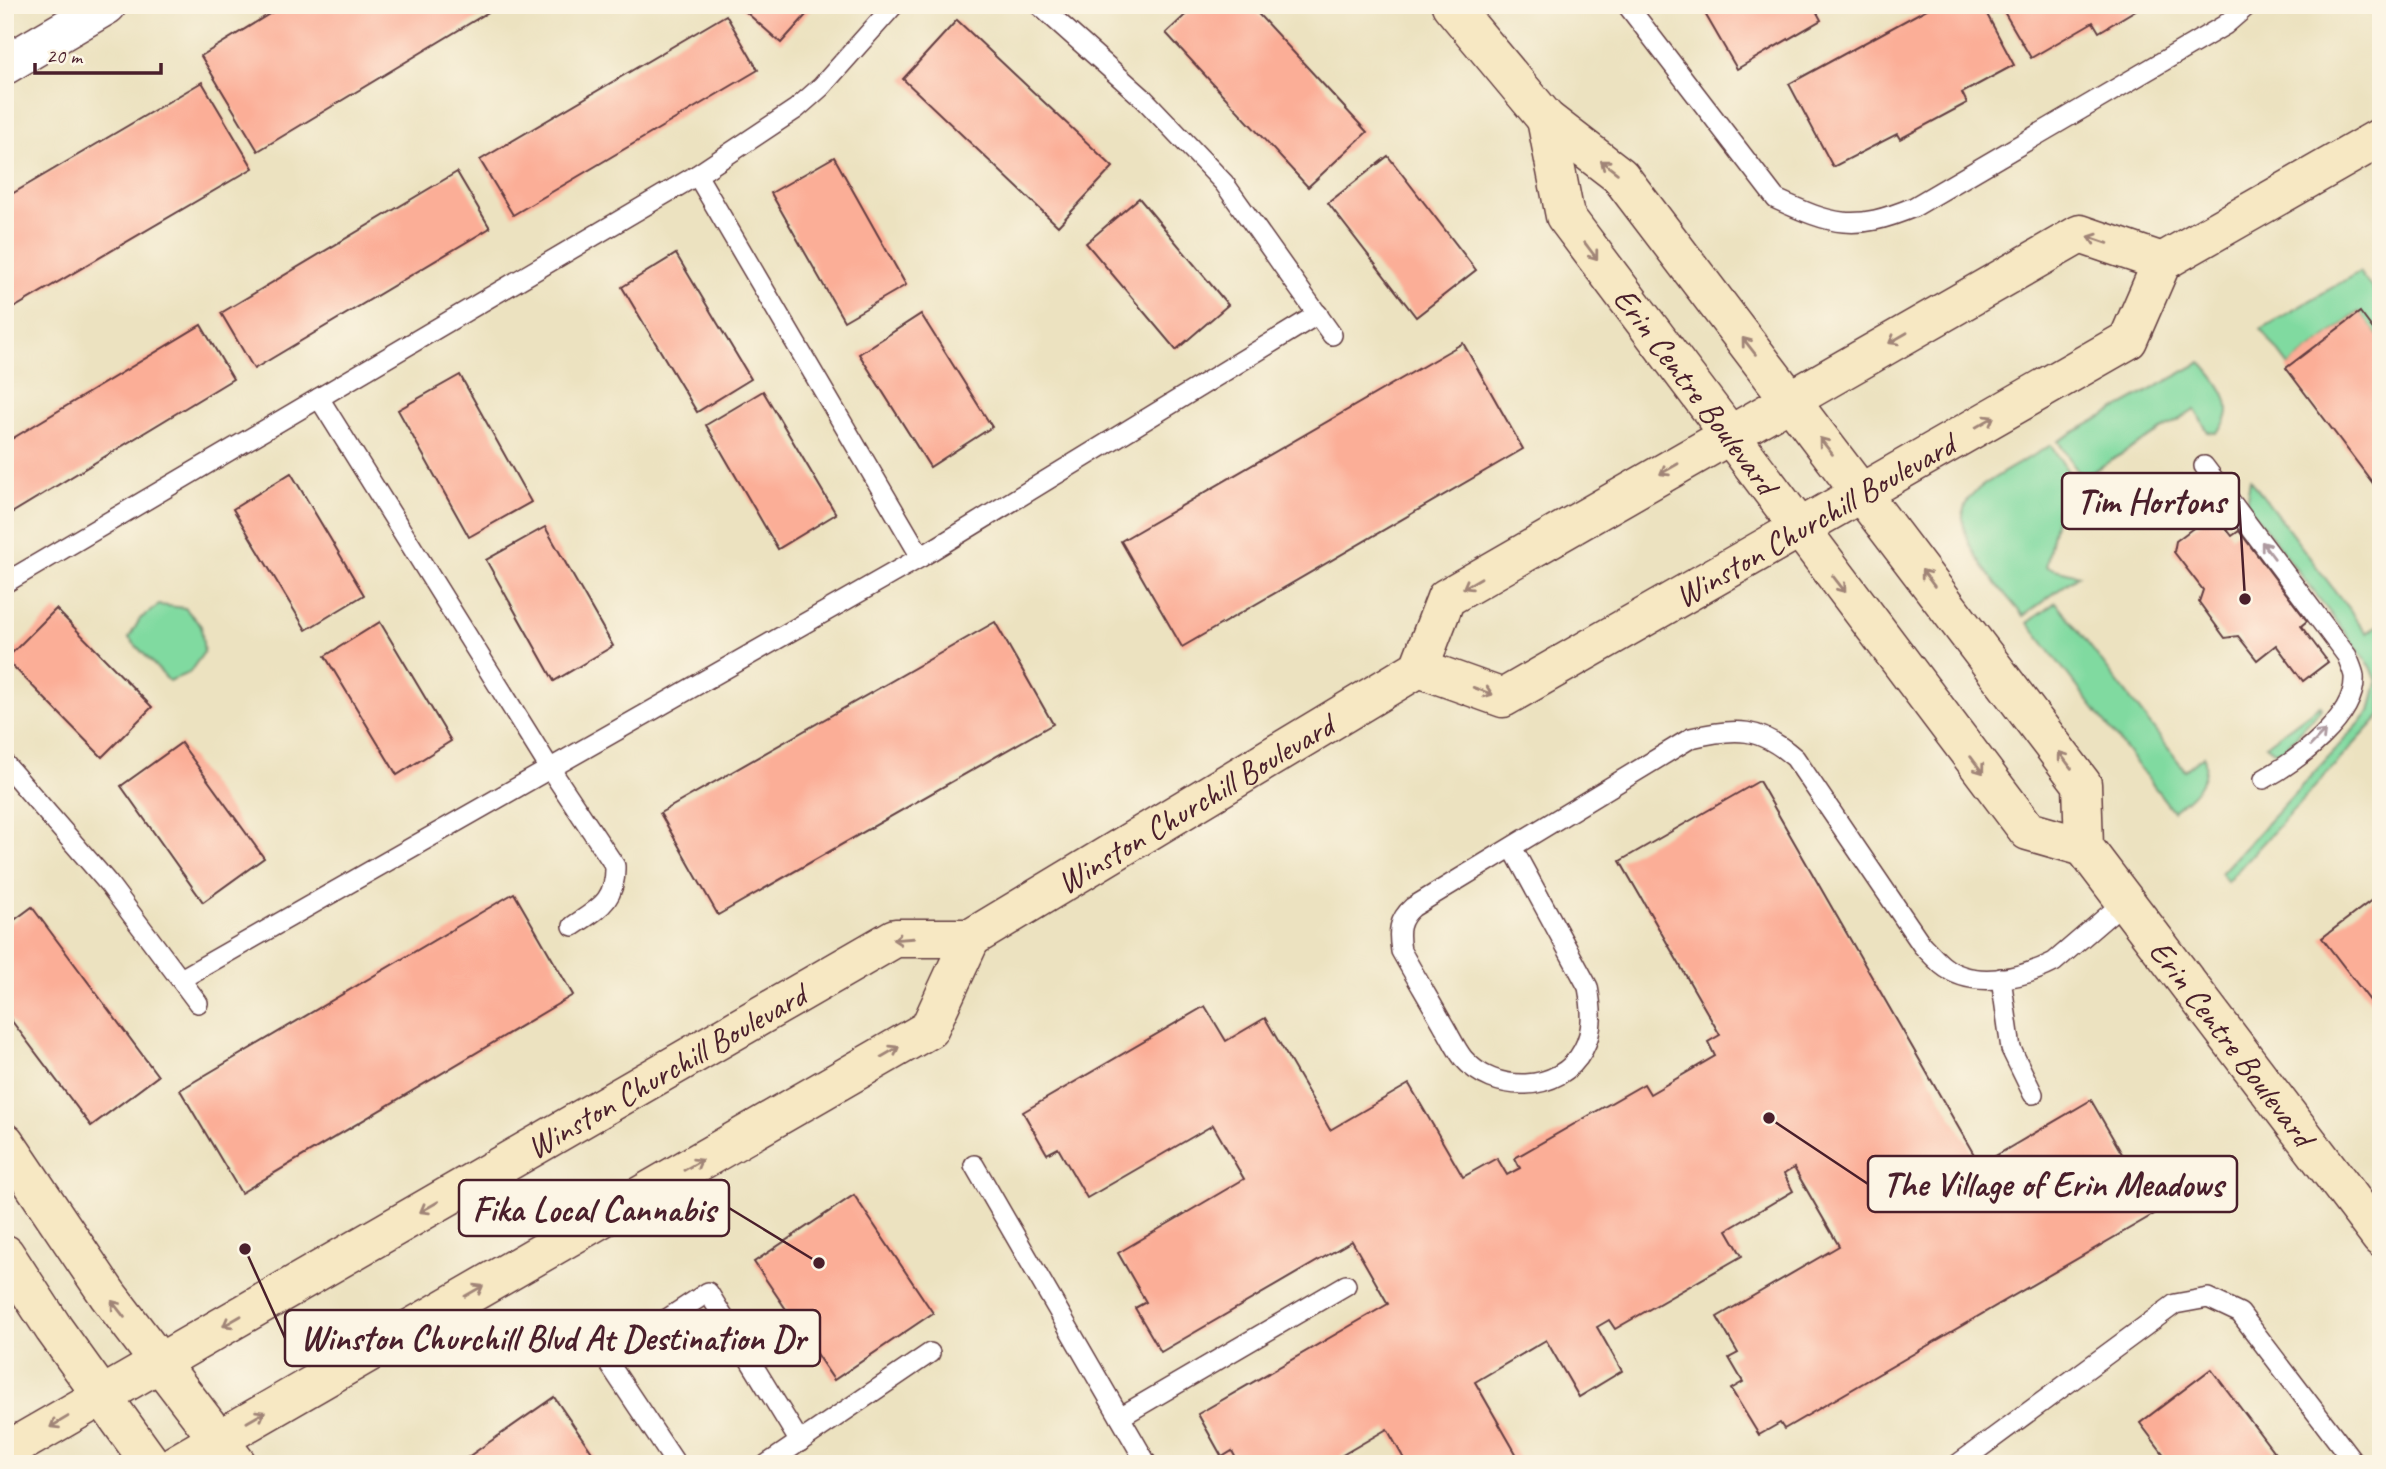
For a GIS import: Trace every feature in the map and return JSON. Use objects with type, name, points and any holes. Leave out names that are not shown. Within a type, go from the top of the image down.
[{"type":"main road","name":"Erin Centre Boulevard","points":[[1451,5],[1546,119],[1620,176],[1862,492],[2082,784],[2084,847],[2376,1221]]},
{"type":"main road","name":"Erin Centre Boulevard","points":[[1546,119],[1565,216],[2028,831],[2084,847]]},
{"type":"main road","points":[[1419,668],[1446,598],[2080,234],[2162,262],[2381,138]]},
{"type":"main road","name":"Winston Churchill Boulevard","points":[[5,1452],[895,938],[971,939],[1419,668],[1503,698],[2128,340],[2162,262]]},
{"type":"main road","points":[[176,1464],[228,1451],[929,1029],[971,939]]},
{"type":"main road","points":[[5,1142],[108,1296],[228,1451]]},
{"type":"main road","points":[[5,1254],[151,1464]]},
{"type":"street","points":[[5,65],[107,5]]},
{"type":"lane","points":[[5,583],[696,175],[796,109],[821,88],[894,5]]},
{"type":"lane","points":[[1039,5],[1144,99],[1224,183],[1332,335]]},
{"type":"lane","points":[[1627,5],[1776,198],[1811,215],[1848,225],[1882,220],[1914,207],[2225,25],[2248,5]]},
{"type":"lane","points":[[696,175],[921,557]]},
{"type":"lane","points":[[181,979],[921,557],[1318,314]]},
{"type":"lane","points":[[319,398],[549,767],[615,866],[616,882],[607,902],[573,926]]},
{"type":"lane","points":[[2204,466],[2347,656],[2354,677],[2350,698],[2340,715],[2297,760],[2264,779]]},
{"type":"lane","points":[[1513,849],[1588,987],[1592,1009],[1590,1031],[1583,1052],[1567,1069],[1541,1083],[1521,1085],[1491,1080],[1464,1059],[1401,951],[1398,934],[1402,916],[1691,738],[1736,730],[1775,740],[1795,758],[1922,945],[1944,967],[1973,978],[2001,978],[2026,974],[2054,962],[2125,901]]},
{"type":"lane","points":[[5,764],[108,883],[198,1003]]},
{"type":"lane","points":[[2001,978],[2011,1049],[2034,1094]]},
{"type":"lane","points":[[974,1165],[1147,1464]]},
{"type":"lane","points":[[1120,1417],[1346,1285]]},
{"type":"lane","points":[[676,1464],[606,1359],[708,1292],[800,1442]]},
{"type":"lane","points":[[1958,1464],[2175,1304],[2208,1298],[2240,1313],[2354,1464]]},
{"type":"lane","points":[[767,1464],[930,1353]]},
{"type":"green space","points":[[2359,272],[2381,300],[2381,340],[2359,312],[2289,366],[2261,329]]},
{"type":"green space","points":[[2201,362],[2221,387],[2228,406],[2224,424],[2216,433],[2208,432],[2195,410],[2082,478],[2058,441]]},
{"type":"green space","points":[[2051,445],[2093,511],[2059,503],[2046,567],[2079,575],[2023,616],[1976,555],[1967,537],[1963,520],[1966,504],[1977,490]]},
{"type":"green space","points":[[2250,479],[2367,633],[2381,623],[2381,715],[2227,882],[2221,873],[2370,712],[2377,682],[2371,667],[2246,503]]},
{"type":"green space","points":[[2056,602],[2185,770],[2204,756],[2205,773],[2202,781],[2193,794],[2173,811],[2028,623]]},
{"type":"green space","points":[[159,605],[185,608],[201,626],[204,652],[189,673],[169,681],[129,638],[140,619]]},
{"type":"green space","points":[[2320,705],[2322,708],[2282,751],[2274,751],[2266,745]]},
{"type":"building","points":[[284,5],[500,5],[258,151],[201,56]]},
{"type":"building","points":[[738,5],[815,5],[781,43]]},
{"type":"building","points":[[1196,5],[1250,5],[1367,132],[1308,187],[1166,33]]},
{"type":"building","points":[[1700,5],[1813,5],[1821,20],[1737,69]]},
{"type":"building","points":[[1934,5],[1982,5],[2014,65],[1962,93],[1967,103],[1900,139],[1897,134],[1833,167],[1789,84]]},
{"type":"building","points":[[2000,5],[2144,5],[2099,32],[2093,22],[2031,58]]},
{"type":"building","points":[[726,15],[758,70],[513,215],[480,160]]},
{"type":"building","points":[[957,20],[1113,167],[1058,226],[903,79]]},
{"type":"building","points":[[202,82],[253,168],[5,313],[5,198]]},
{"type":"building","points":[[1388,156],[1476,270],[1416,317],[1328,203]]},
{"type":"building","points":[[834,157],[906,285],[844,321],[771,193]]},
{"type":"building","points":[[457,172],[490,228],[254,369],[221,313]]},
{"type":"building","points":[[1139,198],[1228,305],[1176,350],[1086,243]]},
{"type":"building","points":[[676,254],[751,379],[697,412],[622,287]]},
{"type":"building","points":[[2360,312],[2381,340],[2381,494],[2286,368]]},
{"type":"building","points":[[921,314],[992,427],[930,467],[859,354]]},
{"type":"building","points":[[201,325],[233,379],[5,517],[5,443]]},
{"type":"building","points":[[1463,343],[1523,449],[1182,647],[1121,541]]},
{"type":"building","points":[[460,375],[531,502],[469,537],[398,410]]},
{"type":"building","points":[[763,391],[836,514],[778,549],[706,425]]},
{"type":"building","points":[[291,473],[364,595],[306,630],[233,509]]},
{"type":"building","points":[[2208,517],[2218,518],[2232,536],[2239,531],[2307,621],[2301,626],[2328,662],[2303,681],[2276,645],[2257,660],[2238,636],[2225,638],[2199,602],[2203,590],[2174,552],[2176,541]]},
{"type":"building","points":[[545,527],[613,646],[554,681],[486,560]]},
{"type":"building","points":[[56,609],[152,707],[102,757],[6,659]]},
{"type":"building","points":[[380,622],[451,741],[397,775],[325,656]]},
{"type":"building","points":[[995,622],[1053,724],[718,915],[660,813]]},
{"type":"building","points":[[181,743],[264,858],[203,902],[121,786]]},
{"type":"building","points":[[1759,781],[1980,1165],[2091,1100],[2156,1213],[1784,1429],[1780,1423],[1759,1435],[1731,1389],[1743,1382],[1729,1358],[1738,1353],[1717,1317],[1839,1246],[1794,1168],[1784,1174],[1793,1191],[1727,1230],[1742,1256],[1615,1329],[1609,1320],[1597,1327],[1622,1371],[1579,1397],[1546,1340],[1475,1382],[1522,1464],[1407,1464],[1387,1429],[1327,1464],[1239,1464],[1232,1451],[1222,1457],[1198,1414],[1388,1304],[1352,1241],[1161,1352],[1135,1308],[1146,1302],[1118,1253],[1244,1179],[1213,1125],[1087,1198],[1058,1148],[1047,1154],[1023,1112],[1205,1006],[1226,1041],[1265,1018],[1330,1130],[1409,1084],[1463,1177],[1497,1158],[1507,1175],[1520,1168],[1515,1158],[1644,1084],[1650,1094],[1715,1056],[1708,1042],[1720,1035],[1620,861]]},
{"type":"building","points":[[514,893],[573,995],[241,1193],[180,1090]]},
{"type":"building","points":[[2381,893],[2381,1015],[2322,938]]},
{"type":"building","points":[[32,907],[158,1076],[91,1126],[5,1012],[5,927]]},
{"type":"building","points":[[854,1195],[933,1313],[834,1380],[754,1262]]},
{"type":"building","points":[[2211,1369],[2283,1464],[2171,1464],[2140,1423]]},
{"type":"building","points":[[554,1397],[600,1464],[458,1464]]},
{"type":"place","name":"Tim Hortons","points":[[2245,599]]},
{"type":"place","name":"The Village of Erin Meadows","points":[[1769,1118]]},
{"type":"place","name":"Winston Churchill Blvd At Destination Dr","points":[[245,1249]]},
{"type":"place","name":"Fika Local Cannabis","points":[[819,1263]]}]
